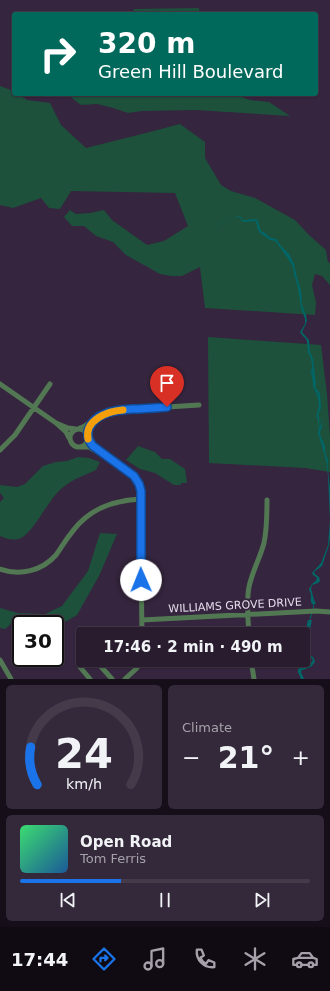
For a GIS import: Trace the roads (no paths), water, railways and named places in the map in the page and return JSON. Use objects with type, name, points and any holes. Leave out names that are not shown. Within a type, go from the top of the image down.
[{"type":"street","points":[[0,384],[56,423],[66,432],[74,446],[89,447],[106,456]]},
{"type":"street","points":[[0,450],[15,436],[50,384]]},
{"type":"street","points":[[70,440],[71,433],[74,430],[84,427],[94,418],[114,411],[146,406],[199,405]]},
{"type":"street","points":[[81,447],[86,443],[91,424],[102,415]]},
{"type":"street","points":[[56,423],[68,428],[84,430],[93,446],[136,478],[140,487],[142,627]]},
{"type":"street","points":[[0,570],[22,572],[40,567],[53,558],[75,527],[91,513],[113,503],[125,500],[141,499]]},
{"type":"street","points":[[249,627],[249,588],[265,540],[267,500]]},
{"type":"street","name":"WILLIAMS GROVE DRIVE","points":[[142,620],[316,611],[330,612]]},
{"type":"street","points":[[0,660],[11,679]]},
{"type":"street","points":[[80,667],[90,679]]},
{"type":"street","points":[[101,667],[112,679]]},
{"type":"street","points":[[125,679],[138,667]]},
{"type":"street","points":[[252,667],[254,679]]},
{"type":"waterway","points":[[294,271],[295,277]]},
{"type":"waterway","points":[[312,369],[313,379]]},
{"type":"waterway","points":[[315,390],[319,400]]},
{"type":"waterway","points":[[318,413],[319,430]]},
{"type":"waterway","points":[[313,584],[317,581],[317,579]]},
{"type":"waterway","points":[[313,610],[314,603]]},
{"type":"waterway","points":[[310,619],[312,613]]}]
